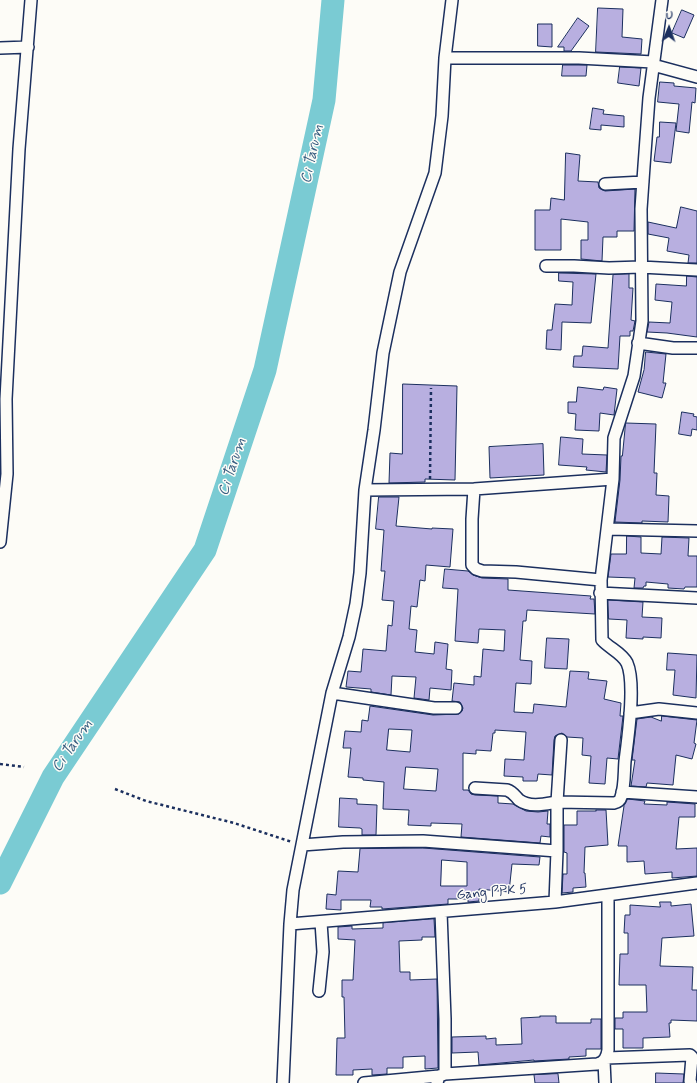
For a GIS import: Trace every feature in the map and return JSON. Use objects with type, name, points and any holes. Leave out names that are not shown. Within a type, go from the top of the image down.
[{"type":"street","points":[[0,542],[7,474],[6,399],[19,149],[31,0]]},
{"type":"street","points":[[283,1083],[290,924],[293,890],[332,693],[349,637],[356,604],[360,573],[365,490],[374,430],[382,353],[400,272],[435,173],[442,116],[445,58],[452,0]]},
{"type":"street","points":[[475,788],[507,790],[512,792],[520,801],[535,805],[557,802],[614,803],[621,798],[630,713],[630,677],[627,662],[602,640],[600,593],[613,479],[614,438],[634,376],[642,321],[641,267],[643,182],[649,98],[662,0]]},
{"type":"street","points":[[0,48],[28,47]]},
{"type":"street","points":[[445,58],[579,58],[653,63],[697,77]]},
{"type":"street","points":[[605,184],[643,182]]},
{"type":"street","points":[[546,266],[609,268],[641,267],[697,270]]},
{"type":"street","points":[[638,343],[668,347],[697,348]]},
{"type":"street","points":[[365,490],[474,489],[613,479]]},
{"type":"street","points":[[474,489],[472,519],[472,565],[476,570],[601,580]]},
{"type":"street","points":[[608,529],[697,531]]},
{"type":"street","points":[[600,593],[697,598]]},
{"type":"street","points":[[332,693],[434,708],[456,708]]},
{"type":"street","points":[[630,713],[659,709],[697,714]]},
{"type":"street","points":[[555,902],[557,802],[561,740]]},
{"type":"street","points":[[622,792],[697,797]]},
{"type":"street","points":[[302,845],[343,842],[423,841],[557,851]]},
{"type":"street","name":"Gang PPK 5","points":[[290,924],[555,902],[697,883]]},
{"type":"street","points":[[605,1083],[605,1060],[608,1052],[608,895]]},
{"type":"street","points":[[440,1078],[445,1018],[441,912]]},
{"type":"street","points":[[319,991],[322,952],[321,922]]},
{"type":"street","points":[[364,1083],[597,1064],[605,1060],[690,1055],[692,1057],[691,1083]]},
{"type":"path","points":[[430,490],[431,388]]},
{"type":"path","points":[[0,764],[24,767]]},
{"type":"path","points":[[115,789],[146,801],[234,823],[302,845]]},
{"type":"building","points":[[598,8],[623,9],[622,37],[642,39],[641,54],[596,52]]},
{"type":"building","points":[[682,10],[694,15],[684,38],[672,33]]},
{"type":"building","points":[[578,18],[589,26],[571,51],[564,51],[564,47],[558,47]]},
{"type":"building","points":[[538,24],[552,24],[552,47],[538,46]]},
{"type":"building","points":[[563,65],[587,65],[586,76],[562,76]]},
{"type":"building","points":[[620,67],[641,68],[639,86],[618,83]]},
{"type":"building","points":[[660,82],[674,83],[674,86],[696,88],[695,103],[692,102],[689,133],[676,131],[679,104],[658,102]]},
{"type":"building","points":[[593,108],[604,110],[603,114],[624,116],[624,127],[601,125],[601,130],[590,129]]},
{"type":"building","points":[[660,122],[676,123],[671,163],[654,161],[657,137],[659,137]]},
{"type":"building","points":[[566,153],[580,155],[578,181],[598,182],[599,188],[605,191],[635,189],[634,231],[617,231],[617,237],[603,237],[602,261],[581,259],[581,240],[588,240],[588,222],[561,219],[561,250],[535,250],[535,210],[550,210],[551,198],[564,200]]},
{"type":"building","points":[[681,207],[697,211],[697,263],[688,263],[689,255],[667,251],[669,238],[648,234],[648,222],[676,228]]},
{"type":"building","points":[[559,273],[596,274],[591,323],[562,322],[561,350],[546,349],[547,330],[552,330],[555,304],[572,305],[573,282],[559,281]]},
{"type":"building","points":[[629,274],[629,288],[633,288],[631,320],[635,321],[633,331],[630,331],[630,336],[620,336],[618,369],[573,367],[574,356],[582,356],[583,346],[608,348],[613,275]]},
{"type":"building","points":[[687,276],[697,277],[697,337],[647,332],[649,322],[670,323],[672,302],[655,300],[656,284],[686,286]]},
{"type":"building","points":[[646,352],[666,354],[663,383],[666,383],[662,398],[638,392],[644,370]]},
{"type":"building","points":[[403,384],[457,386],[455,480],[425,479],[425,482],[389,483],[390,453],[402,454]]},
{"type":"building","points":[[578,387],[603,390],[604,387],[617,389],[614,415],[600,413],[599,431],[575,430],[576,414],[568,413],[568,402],[576,402]]},
{"type":"building","points":[[682,412],[694,414],[693,416],[697,417],[697,430],[692,429],[691,436],[679,434]]},
{"type":"building","points":[[626,423],[656,424],[654,473],[657,473],[656,495],[669,496],[668,522],[615,522],[621,456]]},
{"type":"building","points":[[561,437],[583,439],[582,454],[607,455],[606,472],[586,470],[587,467],[559,465]]},
{"type":"building","points":[[543,444],[544,475],[490,478],[489,447]]},
{"type":"building","points":[[379,497],[399,497],[396,526],[453,529],[450,567],[426,565],[425,581],[420,580],[417,607],[411,606],[409,629],[417,630],[415,652],[434,654],[435,642],[448,644],[446,669],[452,670],[451,690],[430,688],[429,700],[414,698],[416,677],[392,676],[391,695],[371,692],[371,689],[346,687],[348,671],[361,672],[363,649],[386,651],[388,625],[392,626],[394,601],[382,600],[385,571],[381,571],[384,530],[376,529]]},
{"type":"building","points":[[627,536],[641,537],[641,553],[661,554],[662,537],[689,538],[688,556],[697,556],[697,587],[685,587],[684,589],[668,588],[668,584],[646,582],[646,586],[643,588],[634,588],[635,578],[608,577],[611,554],[626,554]]},
{"type":"building","points":[[445,569],[468,571],[473,575],[482,578],[508,579],[508,590],[591,596],[590,599],[594,599],[595,614],[527,610],[526,621],[523,621],[520,660],[532,661],[531,684],[516,683],[514,712],[533,713],[534,704],[566,707],[570,671],[589,672],[588,679],[607,681],[604,699],[621,703],[620,716],[623,716],[618,759],[607,758],[605,784],[589,783],[591,756],[582,755],[583,738],[567,737],[562,733],[555,736],[554,740],[552,775],[538,774],[537,781],[523,781],[523,777],[504,776],[505,759],[524,760],[526,732],[495,730],[495,733],[493,733],[491,751],[476,750],[476,754],[463,753],[463,790],[468,790],[471,794],[475,795],[498,796],[498,803],[513,804],[526,811],[548,811],[547,824],[550,824],[550,837],[541,836],[540,843],[461,837],[462,824],[431,823],[431,826],[408,825],[409,810],[383,809],[384,782],[348,777],[351,748],[343,748],[345,731],[361,732],[362,720],[368,721],[370,706],[433,715],[459,714],[463,708],[460,702],[452,701],[454,683],[474,685],[474,676],[481,677],[483,649],[504,651],[505,630],[479,629],[478,643],[455,641],[458,589],[443,588]],"holes":[[[389,729],[412,730],[410,752],[387,750]],[[406,767],[438,769],[436,791],[404,789]]]},
{"type":"building","points":[[608,600],[643,602],[642,617],[662,618],[661,638],[626,638],[627,620],[609,619]]},
{"type":"building","points":[[547,638],[569,639],[567,669],[545,668]]},
{"type":"building","points":[[668,653],[697,655],[696,698],[673,695],[675,670],[667,670]]},
{"type":"building","points":[[662,716],[697,720],[694,743],[696,744],[692,759],[676,755],[673,785],[647,783],[646,787],[631,786],[635,760],[632,760],[637,719],[651,717],[661,721]]},
{"type":"building","points":[[340,798],[357,799],[357,804],[377,805],[376,835],[362,835],[362,829],[360,828],[339,827]]},
{"type":"building","points":[[628,799],[645,801],[644,804],[667,805],[667,802],[695,804],[695,817],[679,817],[676,849],[697,848],[697,876],[672,878],[672,872],[645,874],[644,861],[627,862],[627,846],[618,846],[624,806]]},
{"type":"building","points":[[606,810],[608,845],[585,847],[584,873],[586,887],[573,888],[573,892],[562,893],[563,874],[567,874],[567,853],[564,852],[564,825],[577,825],[577,811]]},
{"type":"building","points":[[423,848],[540,857],[539,865],[512,864],[509,892],[479,889],[479,901],[468,902],[468,899],[448,899],[448,904],[382,909],[382,907],[370,907],[371,900],[341,900],[341,910],[326,909],[327,894],[336,895],[338,871],[358,872],[360,849]],"holes":[[[442,860],[467,862],[467,886],[441,886]]]},
{"type":"building","points":[[660,902],[671,902],[671,906],[691,904],[694,936],[662,938],[660,966],[693,967],[692,990],[697,990],[697,1021],[671,1020],[671,1023],[669,1023],[670,1037],[643,1038],[643,1048],[623,1048],[623,1029],[615,1029],[615,1018],[623,1018],[623,1012],[647,1012],[646,985],[619,985],[620,954],[628,954],[628,933],[624,933],[625,915],[630,915],[630,905],[660,907]]},
{"type":"building","points":[[434,919],[435,937],[422,937],[422,940],[399,941],[400,972],[410,972],[410,980],[437,979],[438,1068],[425,1069],[425,1056],[403,1057],[403,1068],[387,1068],[387,1074],[372,1075],[372,1069],[353,1070],[353,1075],[336,1075],[337,1038],[345,1038],[342,980],[353,980],[355,940],[338,939],[338,927],[352,926],[352,929],[383,928],[383,923]]},
{"type":"building","points":[[556,1016],[556,1023],[591,1023],[591,1019],[601,1019],[601,1049],[586,1049],[586,1056],[569,1057],[569,1059],[534,1060],[479,1065],[478,1052],[452,1053],[452,1037],[486,1036],[486,1039],[496,1038],[496,1045],[522,1044],[521,1018]]},
{"type":"building","points":[[656,1073],[684,1074],[683,1083],[656,1083]]},
{"type":"building","points":[[558,1074],[559,1083],[535,1083],[534,1075]]},
{"type":"waterway","name":"Ci Tarum","points":[[0,883],[53,777],[205,550],[265,370],[324,100],[333,0]]}]
